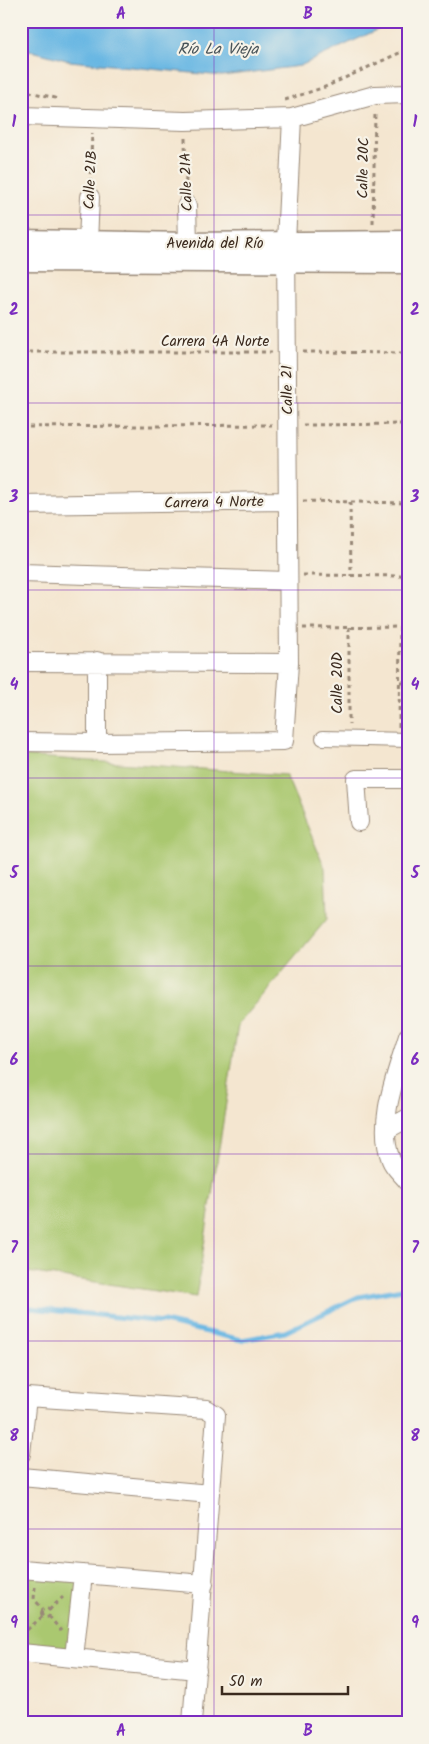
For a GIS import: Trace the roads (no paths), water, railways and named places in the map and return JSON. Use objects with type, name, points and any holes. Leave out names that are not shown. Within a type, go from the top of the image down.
[{"type":"street","points":[[21,116],[184,121],[292,118],[376,95],[408,94]]},
{"type":"street","name":"Calle 21","points":[[97,743],[284,740],[289,663],[286,252],[292,118]]},
{"type":"street","name":"Calle 21B","points":[[88,242],[90,197]]},
{"type":"street","name":"Calle 21A","points":[[187,205],[188,244]]},
{"type":"street","name":"Avenida del Río","points":[[21,260],[286,252],[372,241],[408,242]]},
{"type":"street","name":"Avenida del Río","points":[[21,242],[188,244],[408,262]]},
{"type":"street","name":"Carrera 4 Norte","points":[[21,505],[287,501]]},
{"type":"street","points":[[21,574],[288,578]]},
{"type":"street","points":[[21,742],[97,743],[97,661]]},
{"type":"street","points":[[21,662],[289,663]]},
{"type":"street","points":[[323,738],[403,740]]},
{"type":"street","points":[[359,822],[356,780],[408,779]]},
{"type":"street","points":[[408,1036],[394,1085],[386,1130],[392,1162],[408,1182]]},
{"type":"street","points":[[386,1130],[408,1118]]},
{"type":"street","points":[[21,1454],[27,1397],[208,1409],[216,1415],[192,1723]]},
{"type":"street","points":[[21,1477],[210,1494]]},
{"type":"street","points":[[21,1569],[204,1584]]},
{"type":"street","points":[[74,1658],[83,1574]]},
{"type":"street","points":[[21,1653],[197,1670]]},
{"type":"water","name":"Río La Vieja","points":[[21,21],[396,21],[300,66],[222,76],[70,61],[21,48]]},
{"type":"waterway","points":[[21,1307],[164,1322],[242,1340],[285,1332],[358,1297],[408,1288]]}]
